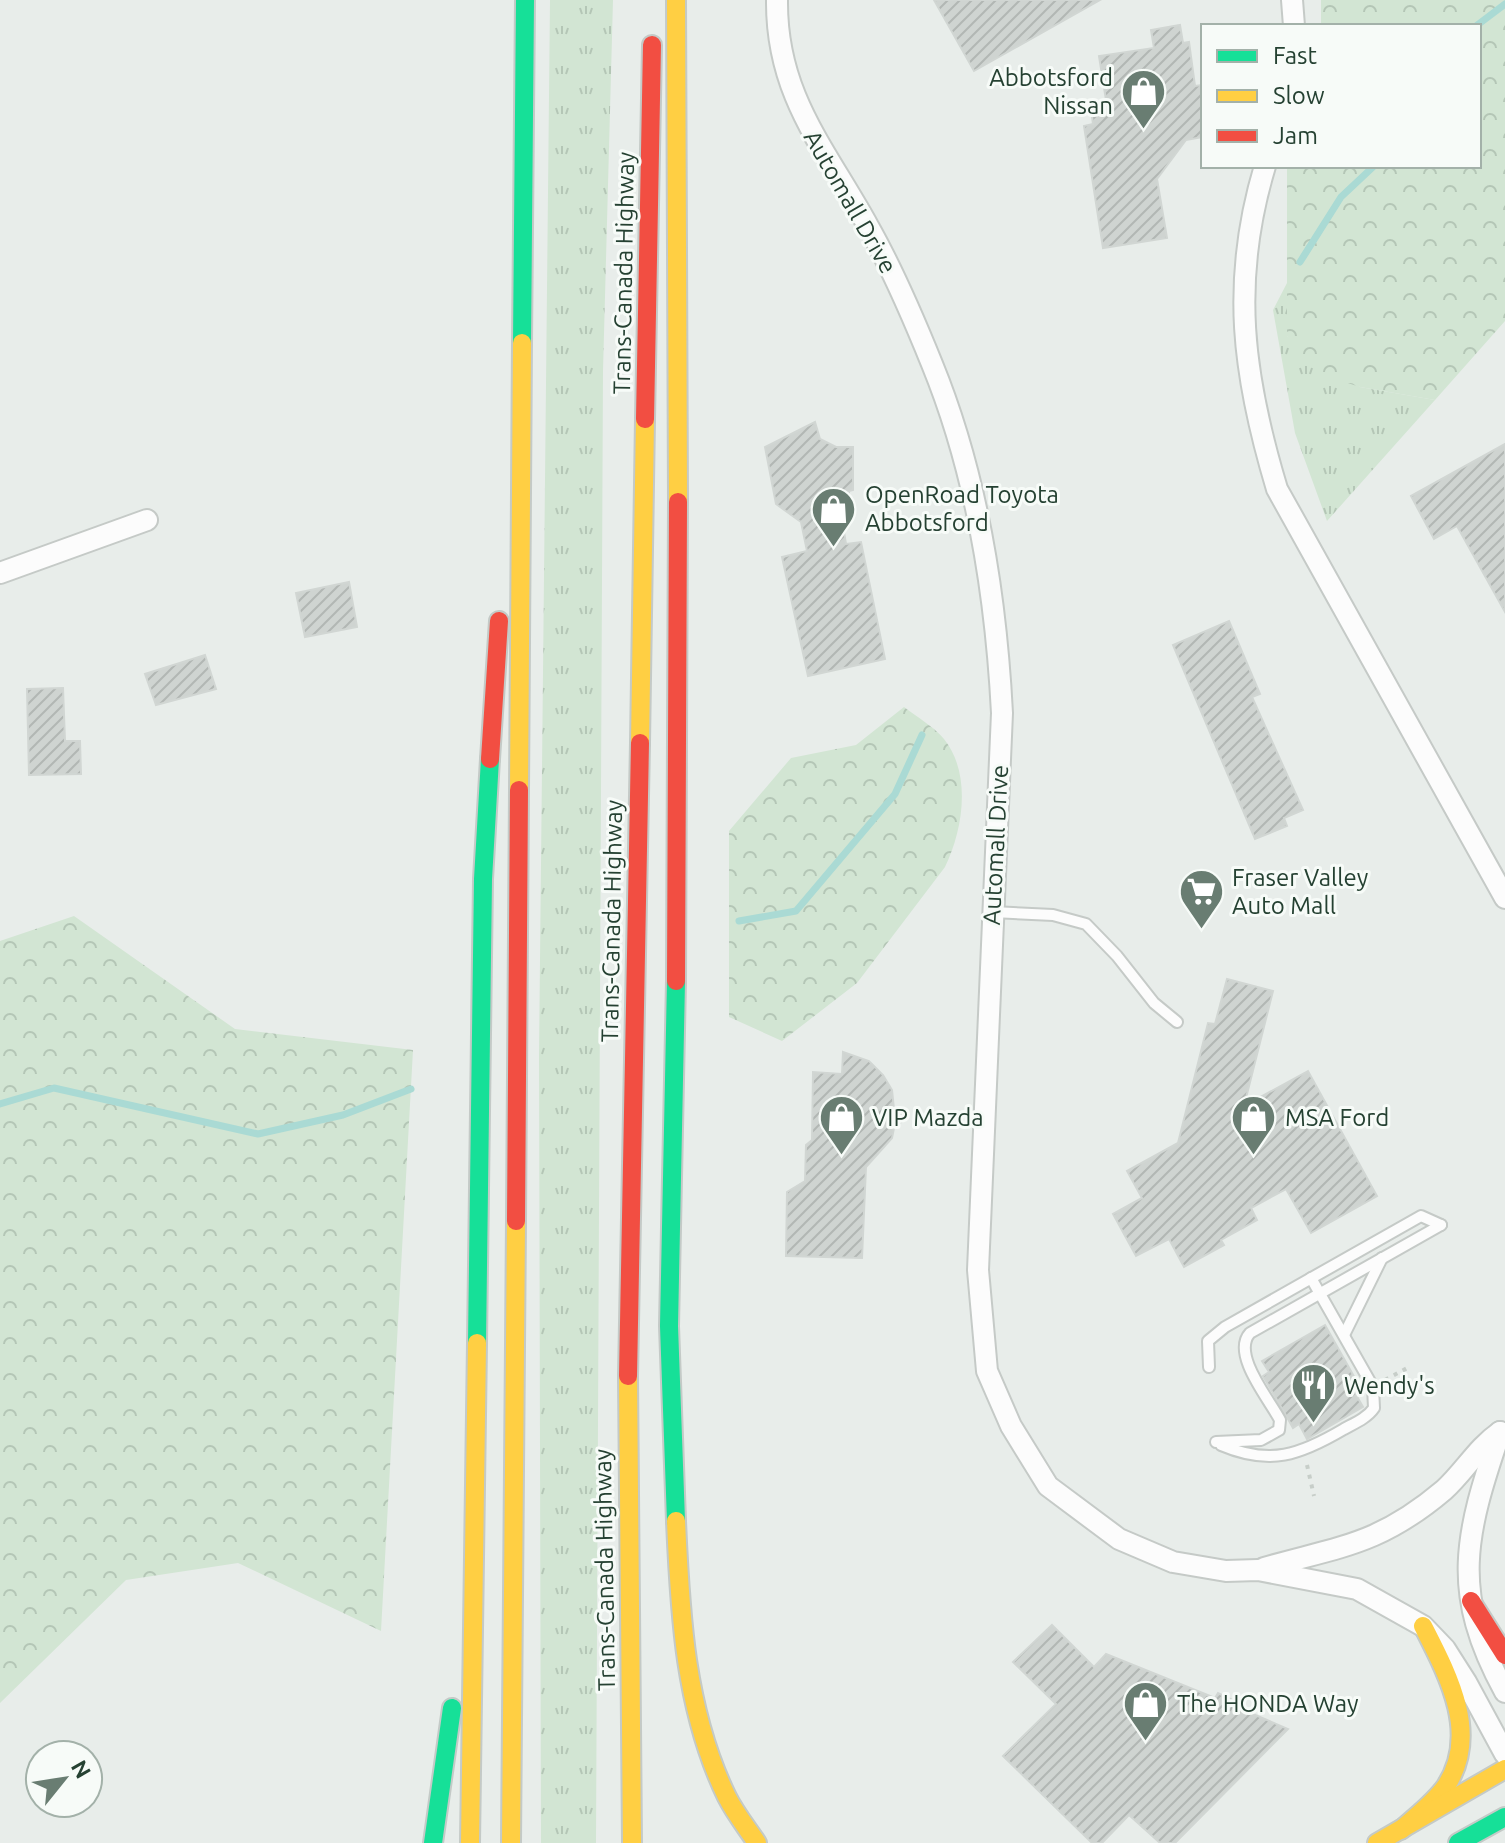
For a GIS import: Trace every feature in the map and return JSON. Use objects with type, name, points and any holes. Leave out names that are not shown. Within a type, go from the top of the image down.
[{"type":"main road","points":[[511,1843],[527,60],[525,0]]},
{"type":"main road","points":[[676,0],[679,815],[669,1326],[679,1598],[691,1690],[703,1731],[727,1797],[757,1843]]},
{"type":"main road","name":"Trans-Canada Highway","points":[[632,1843],[627,1458],[653,27]]},
{"type":"main road","points":[[470,1843],[483,879],[509,474],[527,60]]},
{"type":"main road","points":[[433,1843],[472,1568]]},
{"type":"main road","points":[[1471,1601],[1505,1655]]},
{"type":"main road","points":[[1401,1830],[1446,1786],[1463,1746],[1456,1700],[1447,1673],[1423,1626]]},
{"type":"main road","points":[[1377,1843],[1505,1769]]},
{"type":"main road","points":[[1458,1843],[1505,1817]]},
{"type":"street","name":"Automall Drive","points":[[777,0],[785,72],[807,126],[842,178],[895,281],[933,366],[972,495],[998,639],[1002,713],[978,1270],[987,1371],[1011,1426],[1048,1486],[1119,1539],[1173,1562],[1226,1571],[1258,1570],[1345,1549],[1396,1525],[1447,1487],[1502,1426]]},
{"type":"street","points":[[1292,0],[1294,24]]},
{"type":"street","points":[[1264,168],[1255,200],[1243,286],[1245,352],[1255,417],[1277,489],[1505,898]]},
{"type":"street","points":[[0,573],[147,520]]},
{"type":"street","name":"Automall Drive","points":[[1502,1426],[1471,1529],[1467,1571],[1478,1640],[1505,1692]]},
{"type":"street","name":"Automall Drive","points":[[1258,1570],[1357,1589],[1423,1626],[1445,1649],[1505,1754]]},
{"type":"lane","points":[[993,912],[1053,915],[1086,924],[1117,956],[1154,1003],[1177,1022]]},
{"type":"lane","points":[[1209,1367],[1208,1341],[1311,1278],[1421,1216],[1441,1225],[1320,1294],[1250,1333],[1243,1346],[1280,1420],[1279,1430],[1261,1440],[1216,1442],[1245,1455],[1263,1457],[1303,1451],[1370,1413],[1375,1402],[1373,1387],[1344,1335],[1320,1294],[1311,1278]]},
{"type":"lane","points":[[1344,1335],[1382,1258]]},
{"type":"path","points":[[1373,1387],[1411,1366]]},
{"type":"path","points":[[1303,1451],[1314,1496]]},
{"type":"green space","points":[[550,0],[613,0],[603,371],[596,1843],[541,1843],[539,1056]]},
{"type":"green space","points":[[1321,0],[1505,0],[1505,321],[1435,400],[1360,387],[1320,374],[1287,336],[1287,168],[1481,168],[1481,24],[1321,24]]},
{"type":"green space","points":[[1287,283],[1287,336],[1360,387],[1435,400],[1327,521],[1295,433],[1273,310]]},
{"type":"green space","points":[[904,707],[944,739],[958,769],[962,802],[960,819],[945,867],[857,983],[782,1041],[729,1017],[729,831],[791,758],[856,745]]},
{"type":"green space","points":[[74,916],[235,1029],[413,1050],[381,1631],[238,1563],[126,1580],[0,1703],[0,941]]},
{"type":"building","points":[[934,0],[1100,0],[974,71]]},
{"type":"building","name":"Abbotsford Nissan","points":[[1180,25],[1183,43],[1189,42],[1195,86],[1201,85],[1201,137],[1186,140],[1157,179],[1167,238],[1103,248],[1084,126],[1093,124],[1090,102],[1106,100],[1099,56],[1154,48],[1151,30]]},
{"type":"building","name":"OpenRoad Toyota Abbotsford","points":[[815,422],[820,439],[836,447],[853,447],[853,490],[849,491],[849,505],[840,508],[846,544],[861,542],[885,659],[808,676],[782,557],[807,551],[801,522],[776,504],[765,447]]},
{"type":"building","points":[[1505,444],[1505,612],[1457,526],[1434,539],[1411,496]]},
{"type":"building","points":[[349,582],[357,627],[305,637],[296,593]]},
{"type":"building","points":[[1229,621],[1260,694],[1252,697],[1303,810],[1284,818],[1287,826],[1255,839],[1173,645]]},
{"type":"building","points":[[205,655],[216,689],[156,705],[145,674]]},
{"type":"building","points":[[63,688],[65,741],[80,741],[81,774],[29,775],[27,689]]},
{"type":"building","name":"MSA Ford","points":[[1227,979],[1273,991],[1244,1106],[1308,1071],[1377,1196],[1311,1233],[1286,1189],[1251,1208],[1257,1220],[1221,1240],[1224,1245],[1184,1267],[1169,1239],[1136,1256],[1113,1214],[1142,1198],[1127,1171],[1178,1143],[1208,1023],[1215,1024]]},
{"type":"building","name":"VIP Mazda","points":[[843,1052],[869,1061],[883,1075],[892,1090],[894,1109],[905,1119],[894,1128],[892,1138],[866,1167],[862,1258],[786,1256],[787,1192],[805,1181],[806,1145],[812,1140],[813,1072],[842,1074]]},
{"type":"building","points":[[1325,1325],[1361,1389],[1355,1393],[1363,1407],[1307,1439],[1299,1424],[1293,1428],[1263,1376],[1269,1372],[1262,1361]]},
{"type":"building","name":"The HONDA Way","points":[[1052,1625],[1094,1667],[1106,1654],[1215,1698],[1218,1693],[1241,1704],[1239,1708],[1288,1729],[1175,1843],[1160,1843],[1129,1815],[1102,1843],[1092,1843],[1003,1756],[1056,1704],[1013,1662]]},
{"type":"waterway","points":[[1479,24],[1505,4]]},
{"type":"waterway","points":[[1300,262],[1341,197],[1372,168]]},
{"type":"waterway","points":[[739,921],[796,911],[895,794],[922,735]]},
{"type":"waterway","points":[[0,1104],[54,1088],[258,1134],[343,1115],[411,1089]]},
{"type":"traffic: fast","points":[[522,343],[525,0]]},
{"type":"traffic: fast","points":[[477,1343],[483,879],[490,759]]},
{"type":"traffic: fast","points":[[676,981],[669,1326],[676,1521]]},
{"type":"traffic: fast","points":[[433,1843],[452,1708]]},
{"type":"traffic: fast","points":[[1458,1843],[1505,1817]]},
{"type":"traffic: slow","points":[[676,0],[678,502]]},
{"type":"traffic: slow","points":[[519,790],[522,343]]},
{"type":"traffic: slow","points":[[640,743],[645,419]]},
{"type":"traffic: slow","points":[[511,1843],[516,1221]]},
{"type":"traffic: slow","points":[[470,1843],[477,1343]]},
{"type":"traffic: slow","points":[[628,1376],[632,1843]]},
{"type":"traffic: slow","points":[[676,1521],[683,1627],[693,1696],[713,1764],[727,1797],[757,1843]]},
{"type":"traffic: slow","points":[[1401,1830],[1446,1786],[1456,1766],[1460,1746],[1457,1705],[1442,1664],[1423,1626]]},
{"type":"traffic: slow","points":[[1377,1843],[1505,1769]]},
{"type":"traffic: jam","points":[[645,419],[652,45]]},
{"type":"traffic: jam","points":[[676,981],[678,502]]},
{"type":"traffic: jam","points":[[490,759],[499,621]]},
{"type":"traffic: jam","points":[[628,1376],[640,743]]},
{"type":"traffic: jam","points":[[516,1221],[519,790]]},
{"type":"traffic: jam","points":[[1471,1601],[1505,1655]]},
{"type":"place","name":"Abbotsford Nissan","points":[[1144,131]]},
{"type":"place","name":"OpenRoad Toyota Abbotsford","points":[[834,548]]},
{"type":"place","name":"Fraser Valley Auto Mall","points":[[1201,931]]},
{"type":"place","name":"VIP Mazda","points":[[841,1157]]},
{"type":"place","name":"MSA Ford","points":[[1254,1157]]},
{"type":"place","name":"Wendy's","points":[[1313,1425]]},
{"type":"place","name":"The HONDA Way","points":[[1146,1743]]}]
